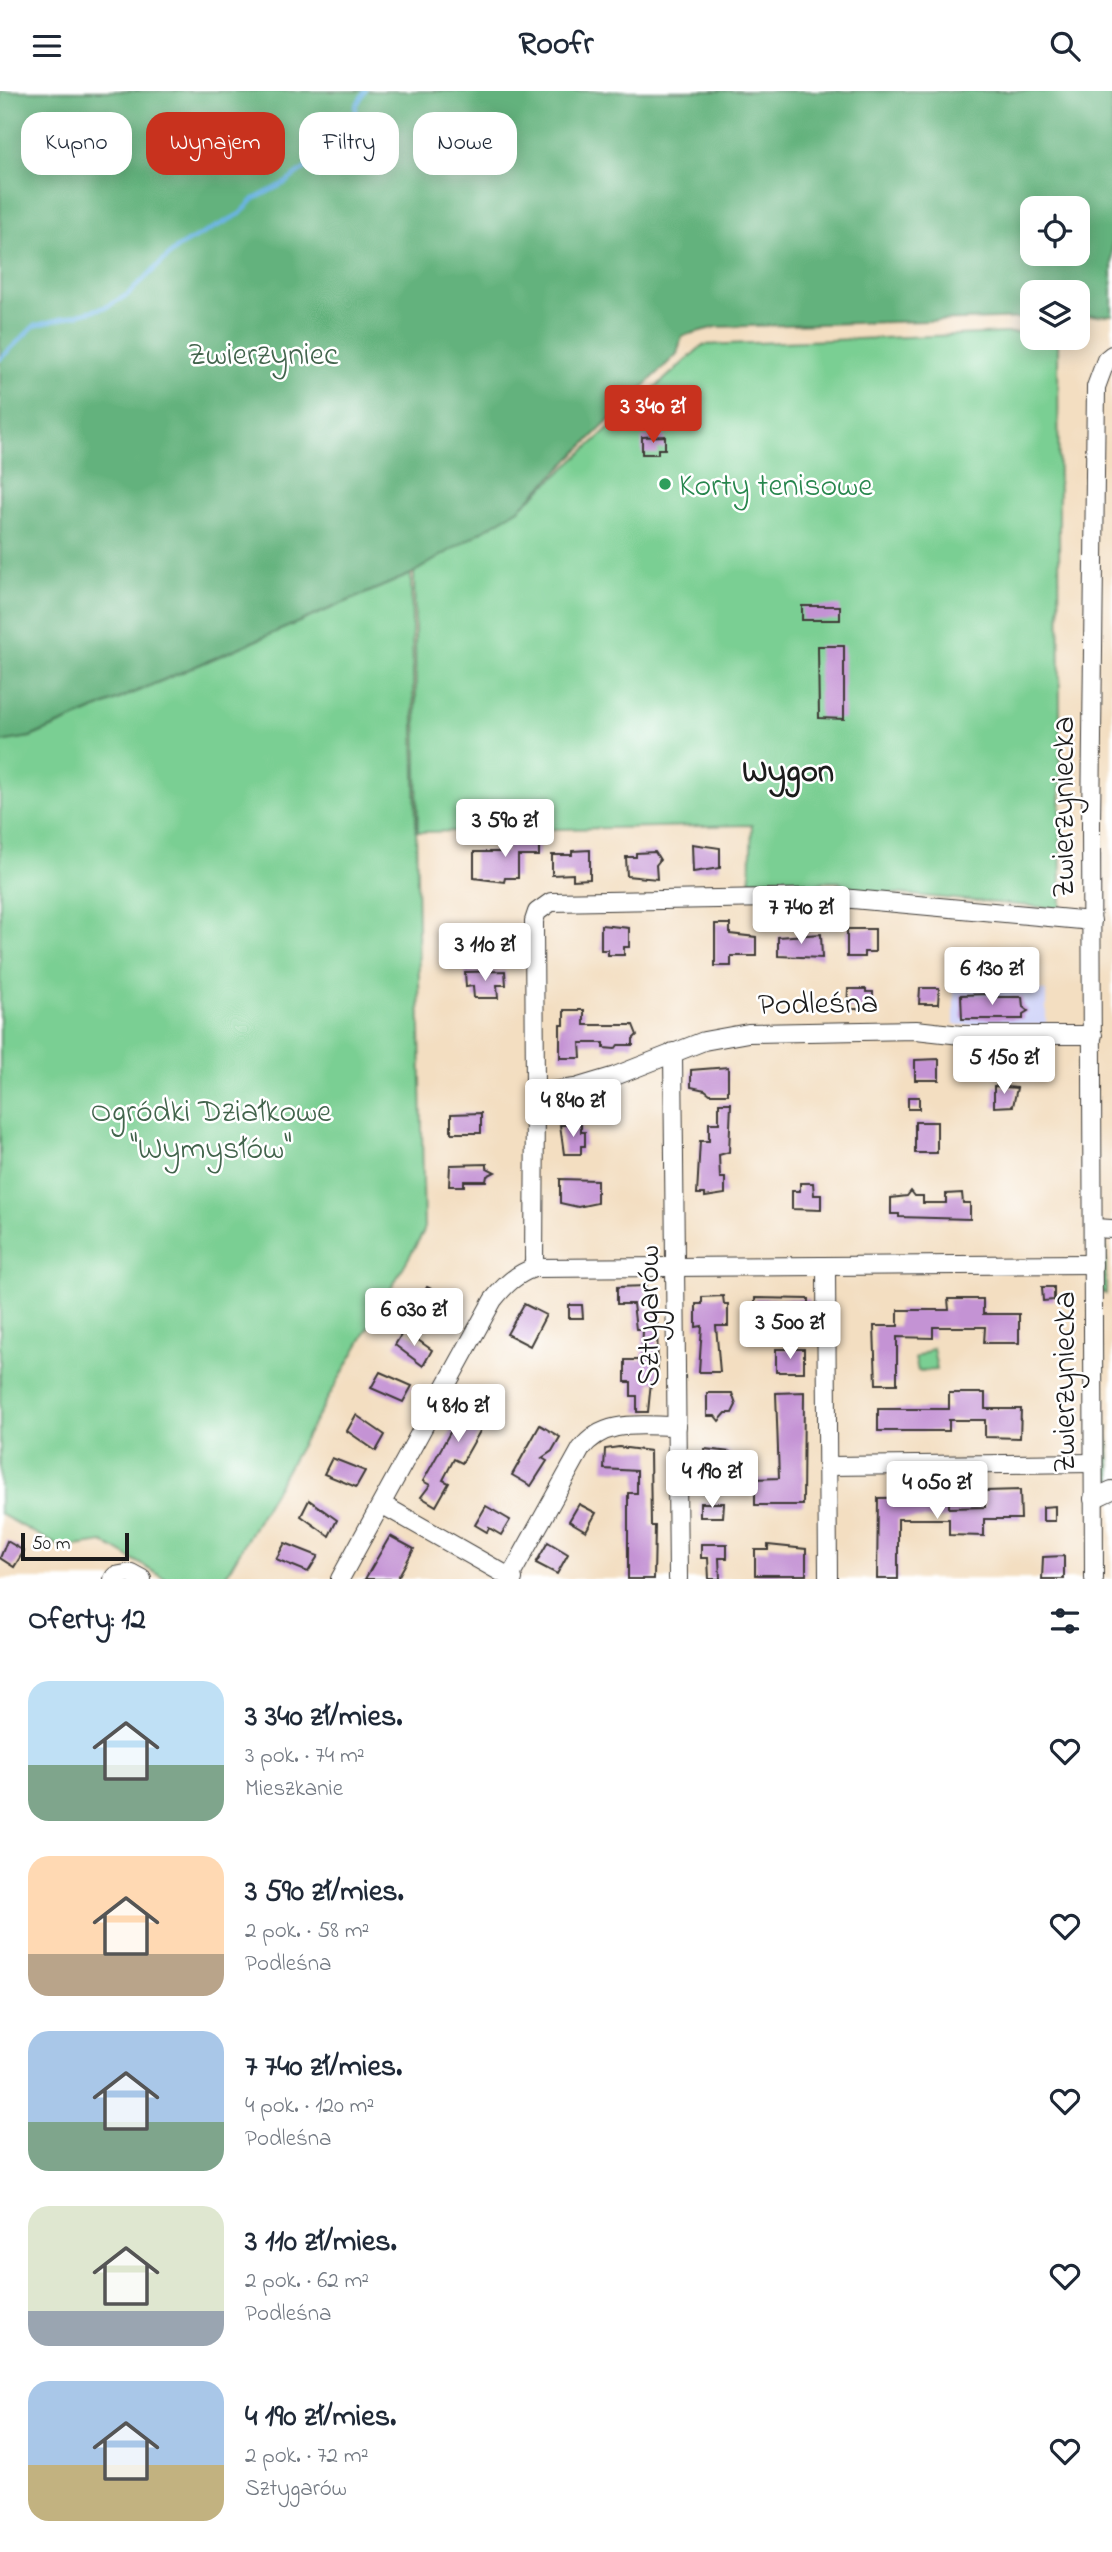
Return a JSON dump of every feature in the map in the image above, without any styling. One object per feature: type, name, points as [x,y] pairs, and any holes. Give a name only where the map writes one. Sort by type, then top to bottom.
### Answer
[{"type":"street","name":"Zwierzyniecka","points":[[1094,1579],[1093,1264],[1103,1229],[1093,1035],[1092,921],[1096,387],[1106,360],[1112,355]]},
{"type":"street","points":[[340,1579],[383,1505],[484,1315],[504,1286],[534,1268],[534,921],[537,912],[551,902],[831,897],[1092,921]]},
{"type":"street","name":"Podleśna","points":[[534,1093],[575,1088],[615,1076],[704,1041],[748,1033],[916,1030],[961,1035],[1093,1035]]},
{"type":"street","name":"Sztygarów","points":[[673,1052],[678,1579]]},
{"type":"street","name":"Zwierzyniecka","points":[[534,1268],[1093,1264]]},
{"type":"street","points":[[826,1267],[828,1579]]},
{"type":"street","points":[[383,1505],[511,1578],[581,1449],[596,1433],[617,1426],[677,1426]]},
{"type":"street","points":[[828,1466],[1093,1463]]},
{"type":"street","name":"Zwierzyniecka","points":[[1093,1499],[1112,1490]]},
{"type":"street","points":[[114,1577],[131,1573],[142,1579]]},
{"type":"shaded area","points":[[954,983],[1046,991],[1046,1025],[954,1025]]},
{"type":"green space","name":"Zwierzyniec","points":[[0,91],[1112,91],[1112,315],[1090,316],[1090,280],[1020,280],[1020,318],[716,327],[682,336],[677,354],[519,509],[411,574],[30,737],[0,742]]},
{"type":"green space","points":[[1020,332],[1020,350],[1058,350],[1061,909],[846,889],[839,882],[823,882],[814,886],[750,880],[752,825],[418,832],[414,573],[418,568],[519,509],[703,345]]},
{"type":"green space","name":"Ogródki Działkowe \"Wymysłów\"","points":[[411,574],[424,1231],[224,1579],[166,1579],[103,1542],[62,1548],[0,1514],[0,741],[31,737]]},
{"type":"green space","points":[[1106,1241],[1106,1294],[1101,1292],[1101,1250]]},
{"type":"green space","points":[[933,1348],[937,1370],[918,1371],[915,1358]]},
{"type":"green space","points":[[1107,1425],[1112,1483],[1102,1474]]},
{"type":"building","points":[[665,436],[665,449],[658,449],[658,454],[642,454],[642,437]]},
{"type":"building","points":[[802,606],[840,606],[840,620],[802,620]]},
{"type":"building","points":[[818,646],[844,646],[844,719],[819,718]]},
{"type":"building","points":[[507,836],[539,836],[539,856],[518,856],[518,878],[505,878],[504,882],[474,878],[474,852],[507,852]]},
{"type":"building","points":[[692,844],[720,848],[720,868],[693,872]]},
{"type":"building","points":[[590,850],[590,879],[573,880],[573,874],[552,875],[552,855],[572,855],[572,851]]},
{"type":"building","points":[[655,852],[660,860],[656,865],[657,879],[627,876],[626,857],[636,857],[636,853]]},
{"type":"building","points":[[715,924],[730,924],[730,934],[756,937],[756,956],[731,956],[731,966],[715,966]]},
{"type":"building","points":[[601,925],[629,928],[629,947],[624,947],[624,955],[608,955],[608,950],[601,950]]},
{"type":"building","points":[[847,929],[875,929],[875,952],[864,952],[864,957],[847,957]]},
{"type":"building","points":[[821,934],[822,958],[778,956],[778,937]]},
{"type":"building","points":[[964,953],[995,954],[1000,963],[994,967],[993,974],[963,969]]},
{"type":"building","points":[[505,971],[506,985],[497,985],[498,998],[474,998],[473,986],[466,987],[465,972]]},
{"type":"building","points":[[920,988],[939,988],[938,1004],[919,1004]]},
{"type":"building","points":[[848,989],[866,989],[866,992],[873,992],[873,1009],[847,1009]]},
{"type":"building","points":[[988,994],[990,997],[1022,997],[1023,1007],[1028,1011],[1023,1014],[1023,1019],[962,1019],[961,995]]},
{"type":"building","points":[[564,1010],[584,1010],[584,1025],[633,1025],[637,1035],[633,1039],[633,1045],[618,1045],[615,1049],[604,1048],[604,1043],[580,1043],[581,1058],[560,1058],[560,1025],[564,1025]]},
{"type":"building","points":[[939,1059],[939,1080],[915,1080],[915,1060]]},
{"type":"building","points":[[728,1067],[728,1094],[710,1094],[691,1087],[691,1070]]},
{"type":"building","points":[[994,1086],[1017,1088],[1013,1106],[994,1107]]},
{"type":"building","points":[[908,1097],[919,1097],[919,1109],[908,1109]]},
{"type":"building","points":[[719,1103],[731,1103],[729,1152],[719,1155],[720,1178],[725,1178],[725,1194],[705,1197],[705,1194],[697,1194],[700,1141],[709,1141],[709,1123],[719,1123]]},
{"type":"building","points":[[481,1113],[481,1133],[451,1133],[451,1114]]},
{"type":"building","points":[[915,1122],[937,1122],[937,1153],[915,1153]]},
{"type":"building","points":[[560,1125],[581,1125],[581,1132],[585,1132],[585,1146],[581,1146],[581,1154],[564,1154]]},
{"type":"building","points":[[487,1164],[487,1168],[495,1172],[487,1176],[486,1181],[464,1181],[464,1186],[449,1186],[450,1165]]},
{"type":"building","points":[[560,1179],[597,1180],[597,1203],[578,1207],[560,1203]]},
{"type":"building","points":[[800,1183],[813,1183],[814,1195],[821,1195],[821,1210],[792,1209],[792,1191],[800,1191]]},
{"type":"building","points":[[911,1191],[915,1196],[923,1196],[923,1203],[946,1203],[946,1194],[962,1193],[963,1203],[970,1203],[970,1219],[899,1217],[899,1214],[891,1214],[891,1198],[907,1196]]},
{"type":"building","points":[[646,1286],[646,1308],[657,1310],[658,1382],[651,1382],[648,1412],[637,1412],[637,1396],[631,1396],[631,1382],[625,1382],[625,1360],[642,1360],[643,1329],[636,1329],[633,1304],[617,1304],[617,1287]]},
{"type":"building","points":[[427,1287],[459,1301],[450,1317],[418,1303]]},
{"type":"building","points":[[1042,1287],[1054,1287],[1054,1300],[1043,1301]]},
{"type":"building","points":[[723,1296],[724,1304],[728,1304],[728,1326],[716,1326],[720,1372],[699,1372],[702,1326],[696,1327],[696,1304],[702,1304],[702,1297]]},
{"type":"building","points":[[755,1298],[809,1299],[809,1325],[755,1324]]},
{"type":"building","points":[[948,1299],[983,1299],[983,1314],[1019,1314],[1019,1343],[984,1343],[985,1327],[933,1327],[933,1338],[897,1337],[897,1384],[876,1384],[874,1326],[898,1326],[898,1310],[949,1310]]},
{"type":"building","points":[[524,1304],[546,1315],[530,1346],[507,1334]]},
{"type":"building","points":[[569,1305],[582,1305],[583,1318],[569,1318]]},
{"type":"building","points":[[404,1330],[432,1350],[423,1366],[395,1345]]},
{"type":"building","points":[[776,1349],[804,1349],[804,1372],[776,1372]]},
{"type":"building","points":[[380,1372],[412,1386],[403,1402],[371,1388]]},
{"type":"building","points":[[473,1391],[497,1401],[462,1463],[454,1459],[443,1480],[449,1483],[436,1506],[421,1497],[430,1485],[423,1481]]},
{"type":"building","points":[[804,1392],[803,1505],[755,1505],[755,1479],[779,1478],[776,1393]]},
{"type":"building","points":[[707,1393],[732,1393],[736,1405],[732,1413],[726,1413],[719,1421],[715,1416],[707,1416]]},
{"type":"building","points":[[949,1393],[985,1393],[985,1409],[1021,1409],[1020,1438],[985,1437],[985,1420],[949,1420],[949,1431],[878,1431],[878,1409],[949,1409]]},
{"type":"building","points":[[356,1415],[385,1435],[376,1451],[347,1431]]},
{"type":"building","points":[[540,1425],[560,1437],[552,1451],[542,1458],[547,1461],[531,1486],[512,1475]]},
{"type":"building","points":[[619,1447],[650,1451],[651,1526],[655,1526],[654,1579],[628,1579],[628,1493],[637,1493],[637,1471],[604,1469],[605,1449]]},
{"type":"building","points":[[705,1449],[730,1452],[730,1472],[718,1476],[704,1472]]},
{"type":"building","points":[[332,1458],[365,1471],[356,1487],[324,1474]]},
{"type":"building","points":[[1020,1490],[1021,1519],[984,1519],[984,1536],[949,1535],[949,1519],[898,1519],[898,1579],[877,1579],[878,1498],[949,1497],[949,1508],[985,1507],[985,1491]]},
{"type":"building","points":[[309,1500],[337,1520],[329,1536],[301,1516]]},
{"type":"building","points":[[700,1503],[724,1503],[723,1517],[700,1517]]},
{"type":"building","points":[[579,1504],[596,1513],[586,1531],[569,1521]]},
{"type":"building","points":[[486,1506],[510,1520],[501,1535],[489,1528],[487,1532],[475,1525]]},
{"type":"building","points":[[1055,1506],[1055,1521],[1043,1521],[1043,1507]]},
{"type":"building","points":[[390,1536],[414,1549],[397,1579],[365,1579]]},
{"type":"building","points":[[7,1541],[24,1551],[14,1567],[0,1558]]},
{"type":"building","points":[[548,1542],[568,1554],[557,1574],[536,1563]]},
{"type":"building","points":[[285,1543],[318,1556],[308,1572],[276,1559]]},
{"type":"building","points":[[701,1544],[727,1544],[727,1558],[719,1558],[720,1579],[709,1579],[708,1558],[701,1558]]},
{"type":"building","points":[[768,1545],[806,1549],[806,1575],[755,1575],[755,1550],[768,1550]]},
{"type":"building","points":[[1064,1556],[1064,1579],[1042,1579],[1043,1557]]},
{"type":"waterway","points":[[0,359],[34,326],[106,307],[127,295],[178,247],[240,214],[254,199],[285,183],[353,133],[356,127],[356,106],[365,91]]},
{"type":"place","name":"Korty tenisowe","points":[[665,484]]},
{"type":"district","name":"Wygon","points":[[788,769]]}]
